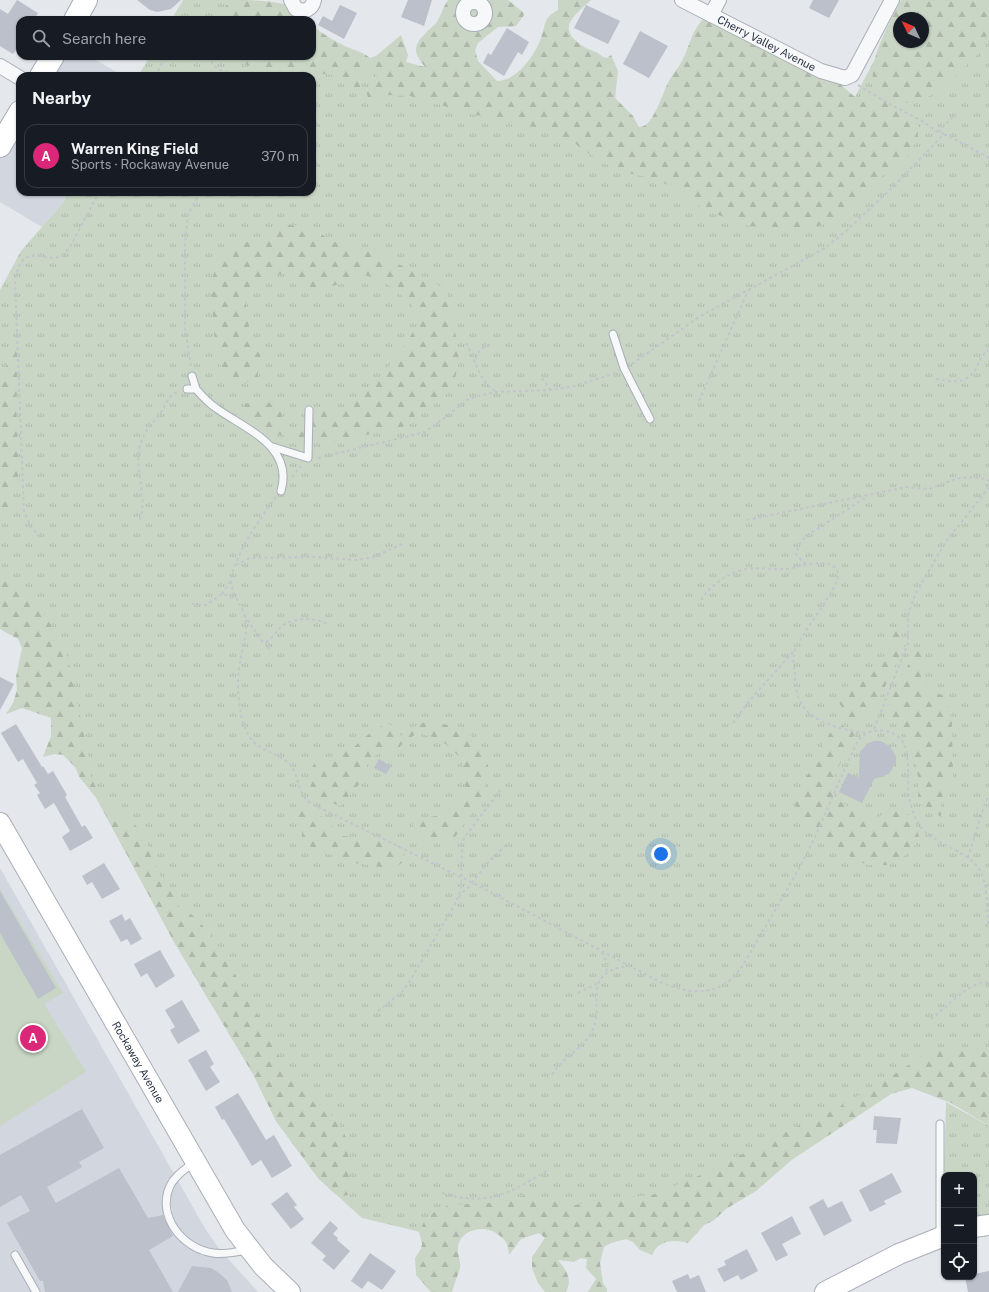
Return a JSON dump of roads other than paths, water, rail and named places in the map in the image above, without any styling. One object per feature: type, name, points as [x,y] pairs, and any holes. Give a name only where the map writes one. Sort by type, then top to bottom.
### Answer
[{"type":"main road","points":[[76,16],[86,0]]},
{"type":"main road","points":[[43,72],[51,60]]},
{"type":"main road","points":[[0,146],[16,119]]},
{"type":"main road","name":"Rockaway Avenue","points":[[0,823],[194,1162],[235,1230],[263,1266],[290,1292]]},
{"type":"main road","points":[[977,1227],[989,1225]]},
{"type":"main road","points":[[825,1292],[899,1254],[941,1236]]},
{"type":"street","points":[[291,0],[296,8],[303,10],[310,7],[314,0]]},
{"type":"street","name":"Cherry Valley Avenue","points":[[682,0],[821,71],[842,78],[852,75],[892,0]]},
{"type":"street","points":[[711,15],[719,0]]},
{"type":"street","points":[[0,66],[16,76]]},
{"type":"lane","points":[[612,334],[624,368],[650,419]]},
{"type":"lane","points":[[192,376],[196,389],[205,400],[217,409],[252,430],[273,447],[308,458],[309,410]]},
{"type":"lane","points":[[187,388],[196,389]]},
{"type":"lane","points":[[273,447],[283,473],[281,491]]},
{"type":"lane","points":[[940,1124],[942,1208]]},
{"type":"lane","points":[[194,1162],[176,1176],[170,1184],[167,1195],[168,1215],[173,1227],[192,1247],[214,1254],[232,1253],[250,1249]]},
{"type":"lane","points":[[15,1255],[36,1292]]},
{"type":"place","name":"Warren King Field","points":[[33,1038]]}]
